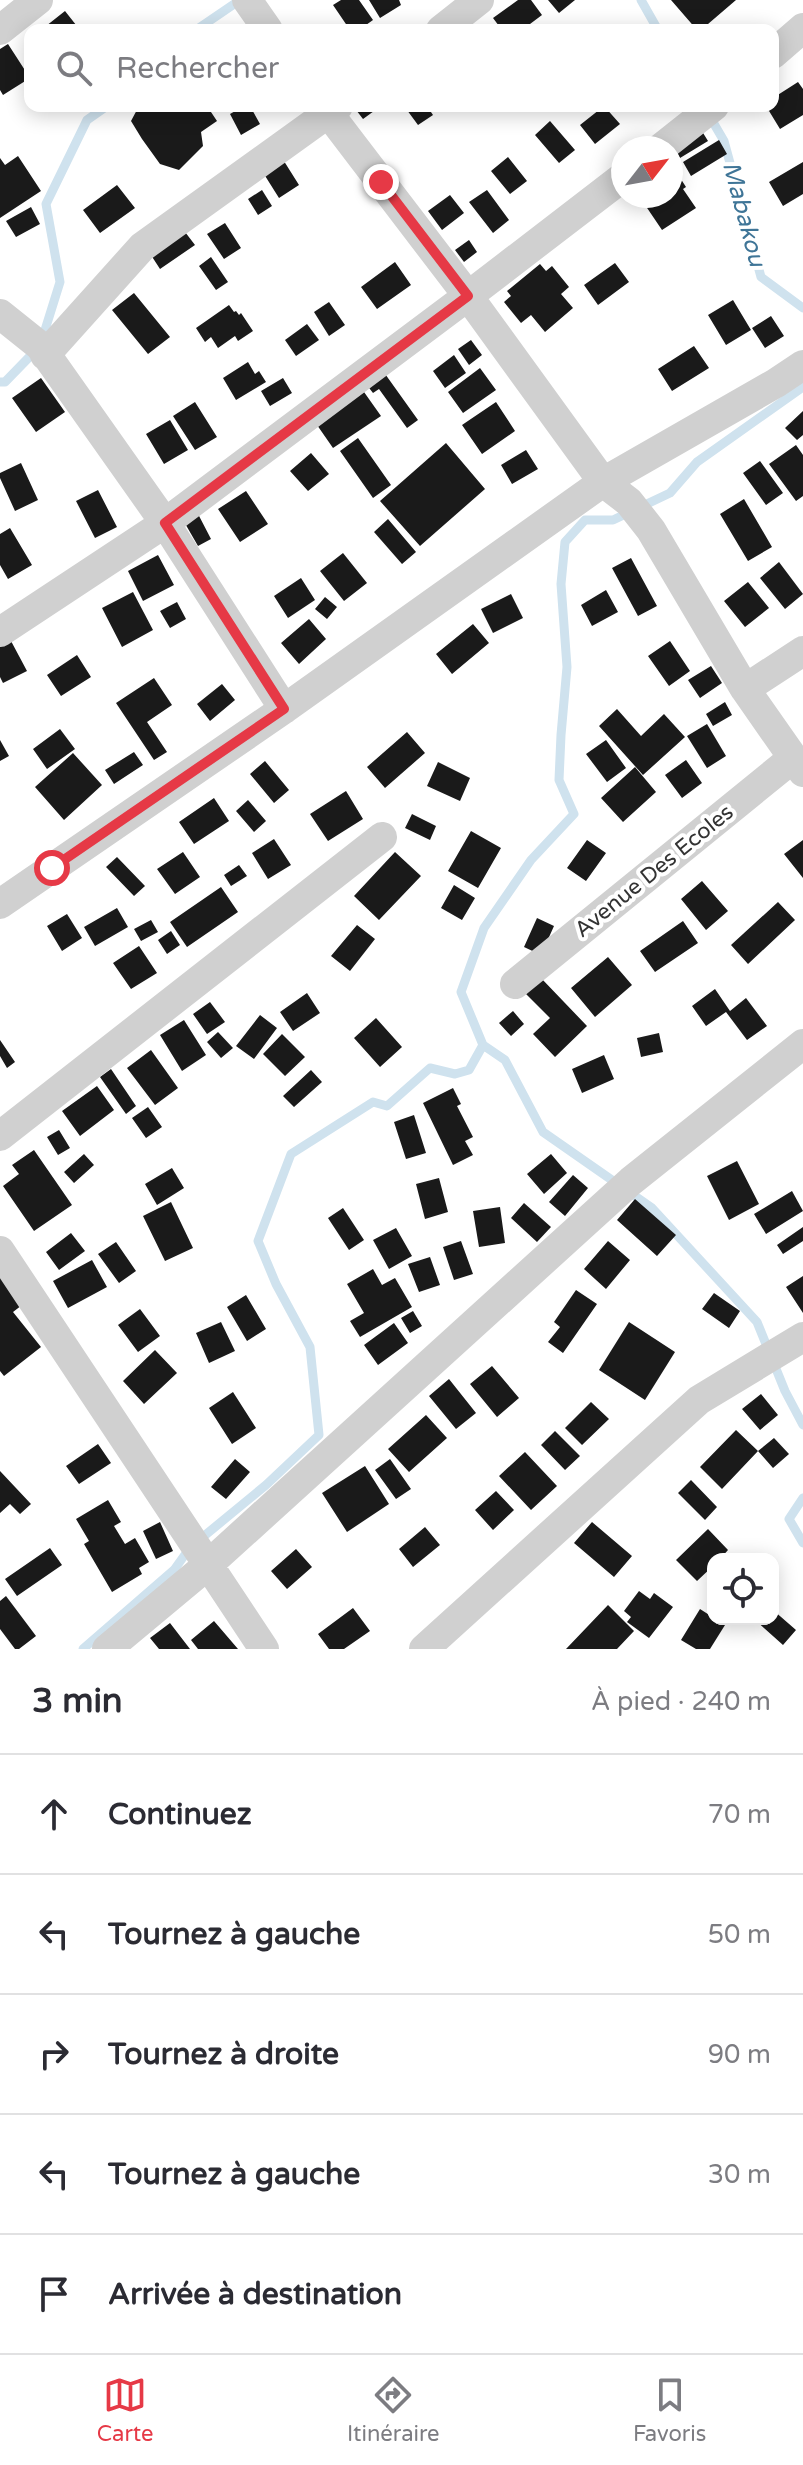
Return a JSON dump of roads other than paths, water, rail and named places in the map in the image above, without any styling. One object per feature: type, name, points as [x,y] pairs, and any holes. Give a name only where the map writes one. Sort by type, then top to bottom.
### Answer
[{"type":"street","points":[[0,30],[38,0]]},
{"type":"street","points":[[449,24],[479,0]]},
{"type":"street","points":[[779,49],[803,28]]},
{"type":"street","points":[[45,355],[142,247],[325,112]]},
{"type":"street","points":[[333,112],[603,482],[629,502],[651,530],[745,689],[798,765]]},
{"type":"street","points":[[676,136],[704,114]]},
{"type":"street","points":[[0,632],[165,523],[611,186]]},
{"type":"street","points":[[0,314],[40,346],[165,523],[284,709]]},
{"type":"street","points":[[0,904],[284,709],[603,482],[803,365]]},
{"type":"street","points":[[745,689],[803,651]]},
{"type":"street","name":"Avenue Des Ecoles","points":[[515,984],[798,765]]},
{"type":"street","points":[[0,1136],[382,837]]},
{"type":"street","points":[[107,1649],[209,1564],[623,1188],[803,1044]]},
{"type":"street","points":[[0,1251],[264,1649]]},
{"type":"street","points":[[424,1649],[699,1400],[803,1337]]},
{"type":"waterway","points":[[205,24],[240,0]]},
{"type":"waterway","name":"Mabakou","points":[[641,0],[655,24]]},
{"type":"waterway","points":[[0,382],[5,382],[40,346],[60,282],[46,204],[87,120],[98,112]]},
{"type":"waterway","name":"Mabakou","points":[[710,117],[724,141],[761,277],[803,308]]},
{"type":"waterway","points":[[803,387],[697,462],[670,493],[613,520],[585,520],[565,542],[561,584],[567,667],[559,780],[574,814],[531,860],[484,928],[461,992],[483,1045],[505,1060],[543,1132],[652,1208],[757,1322],[785,1391],[803,1425]]},
{"type":"waterway","points":[[198,1541],[266,1485],[319,1435],[310,1347],[276,1284],[258,1241],[291,1154],[373,1102],[387,1106],[430,1068],[455,1074],[469,1070],[483,1045]]},
{"type":"waterway","points":[[803,1498],[789,1519],[803,1543]]},
{"type":"waterway","points":[[83,1649],[174,1570],[189,1549]]}]
